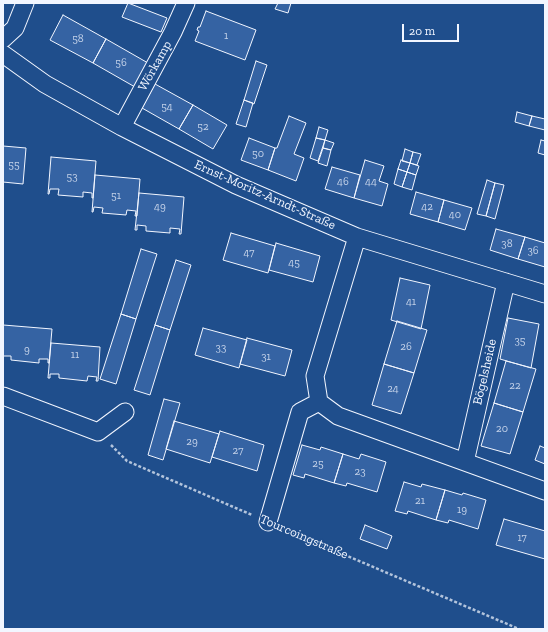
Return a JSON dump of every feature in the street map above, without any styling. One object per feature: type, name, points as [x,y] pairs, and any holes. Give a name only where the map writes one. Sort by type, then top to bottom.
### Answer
[{"type":"street","points":[[3,39],[15,28],[25,3]]},
{"type":"street","name":"Wörkamp","points":[[122,127],[173,32],[186,3]]},
{"type":"street","name":"Ernst-Moritz-Arndt-Straße","points":[[3,54],[45,84],[122,127],[236,185],[357,237],[545,294]]},
{"type":"street","points":[[357,237],[315,376],[319,402],[338,416],[545,491]]},
{"type":"street","name":"Bögelsheide","points":[[465,462],[506,282]]},
{"type":"street","points":[[3,396],[98,432],[125,412]]},
{"type":"street","points":[[268,522],[300,412],[319,402]]},
{"type":"path","name":"Tourcoingstraße","points":[[98,432],[127,461],[519,629]]},
{"type":"building","points":[[128,3],[167,18],[161,32],[122,17]]},
{"type":"building","points":[[278,3],[291,3],[288,13],[275,9]]},
{"type":"building","points":[[206,11],[256,30],[245,60],[195,41],[199,31],[197,30],[198,27],[200,27]]},
{"type":"building","points":[[63,15],[106,39],[93,63],[50,40]]},
{"type":"building","points":[[106,39],[148,63],[135,87],[93,63]]},
{"type":"building","points":[[256,61],[267,65],[254,104],[244,100]]},
{"type":"building","points":[[155,84],[193,105],[179,129],[142,108]]},
{"type":"building","points":[[244,100],[253,103],[246,127],[236,124]]},
{"type":"building","points":[[193,105],[227,125],[213,149],[179,129]]},
{"type":"building","points":[[517,112],[532,116],[529,126],[515,122]]},
{"type":"building","points":[[289,116],[306,123],[294,154],[304,158],[296,181],[268,170],[275,148],[277,148]]},
{"type":"building","points":[[532,116],[545,119],[545,130],[529,126]]},
{"type":"building","points":[[319,127],[328,130],[325,140],[316,138]]},
{"type":"building","points":[[249,138],[275,148],[268,170],[241,160]]},
{"type":"building","points":[[316,138],[325,140],[318,161],[310,158]]},
{"type":"building","points":[[325,140],[334,143],[331,150],[323,148]]},
{"type":"building","points":[[541,140],[545,141],[545,155],[538,153]]},
{"type":"building","points":[[3,146],[26,148],[23,184],[3,182]]},
{"type":"building","points":[[323,148],[331,150],[327,166],[318,163]]},
{"type":"building","points":[[405,149],[413,152],[410,163],[402,161]]},
{"type":"building","points":[[413,152],[421,154],[417,165],[410,163]]},
{"type":"building","points":[[51,157],[96,161],[93,198],[92,193],[83,192],[83,197],[58,195],[59,189],[50,189],[48,194]]},
{"type":"building","points":[[365,160],[384,166],[379,181],[388,184],[382,206],[354,198]]},
{"type":"building","points":[[401,160],[410,163],[407,172],[398,169]]},
{"type":"building","points":[[410,163],[419,166],[416,175],[407,172]]},
{"type":"building","points":[[332,167],[360,175],[354,198],[325,189]]},
{"type":"building","points":[[398,169],[407,172],[402,187],[394,184]]},
{"type":"building","points":[[407,172],[416,175],[412,190],[402,187]]},
{"type":"building","points":[[95,175],[140,179],[137,216],[135,216],[136,211],[127,210],[126,215],[102,213],[103,208],[94,207],[92,212]]},
{"type":"building","points":[[487,180],[495,183],[486,216],[477,214]]},
{"type":"building","points":[[495,183],[504,185],[495,219],[486,216]]},
{"type":"building","points":[[416,192],[444,200],[438,222],[410,214]]},
{"type":"building","points":[[139,193],[184,197],[181,234],[179,234],[180,229],[170,228],[170,233],[146,231],[146,226],[137,225],[137,230],[135,230]]},
{"type":"building","points":[[444,200],[472,208],[465,230],[438,222]]},
{"type":"building","points":[[496,229],[525,237],[518,259],[490,250]]},
{"type":"building","points":[[231,233],[275,246],[268,273],[223,260]]},
{"type":"building","points":[[525,237],[545,243],[545,267],[518,259]]},
{"type":"building","points":[[276,243],[320,256],[313,282],[269,270]]},
{"type":"building","points":[[141,249],[157,254],[136,319],[121,314]]},
{"type":"building","points":[[176,260],[191,265],[170,330],[155,325]]},
{"type":"building","points":[[400,278],[430,285],[421,329],[391,320]]},
{"type":"building","points":[[121,314],[136,319],[116,384],[100,379]]},
{"type":"building","points":[[508,318],[539,324],[531,368],[500,359]]},
{"type":"building","points":[[397,321],[427,330],[414,373],[384,364]]},
{"type":"building","points":[[3,325],[52,329],[49,363],[48,359],[39,359],[39,363],[11,360],[11,356],[3,356]]},
{"type":"building","points":[[155,325],[170,330],[150,395],[134,390]]},
{"type":"building","points":[[203,328],[247,340],[239,368],[195,355]]},
{"type":"building","points":[[247,338],[292,350],[285,376],[240,364]]},
{"type":"building","points":[[51,343],[100,347],[98,381],[96,381],[97,377],[88,376],[87,381],[59,378],[59,374],[50,374],[50,378],[48,378]]},
{"type":"building","points":[[506,361],[536,369],[523,412],[494,403]]},
{"type":"building","points":[[384,364],[414,373],[401,414],[372,405]]},
{"type":"building","points":[[164,399],[180,403],[163,460],[148,455]]},
{"type":"building","points":[[494,403],[523,412],[510,454],[481,446]]},
{"type":"building","points":[[174,421],[219,434],[210,463],[166,449]]},
{"type":"building","points":[[220,431],[264,445],[257,471],[212,457]]},
{"type":"building","points":[[302,445],[320,450],[321,447],[343,454],[334,483],[305,474],[304,478],[293,475]]},
{"type":"building","points":[[540,446],[545,448],[545,464],[535,460]]},
{"type":"building","points":[[343,454],[359,459],[361,454],[386,462],[377,492],[347,483],[346,486],[334,483]]},
{"type":"building","points":[[404,482],[421,487],[422,484],[445,490],[436,520],[408,511],[407,514],[395,511]]},
{"type":"building","points":[[445,490],[462,495],[463,493],[486,500],[478,529],[449,520],[448,523],[436,520]]},
{"type":"building","points":[[504,519],[545,531],[545,559],[496,545]]},
{"type":"building","points":[[365,525],[392,536],[387,549],[360,539]]}]
